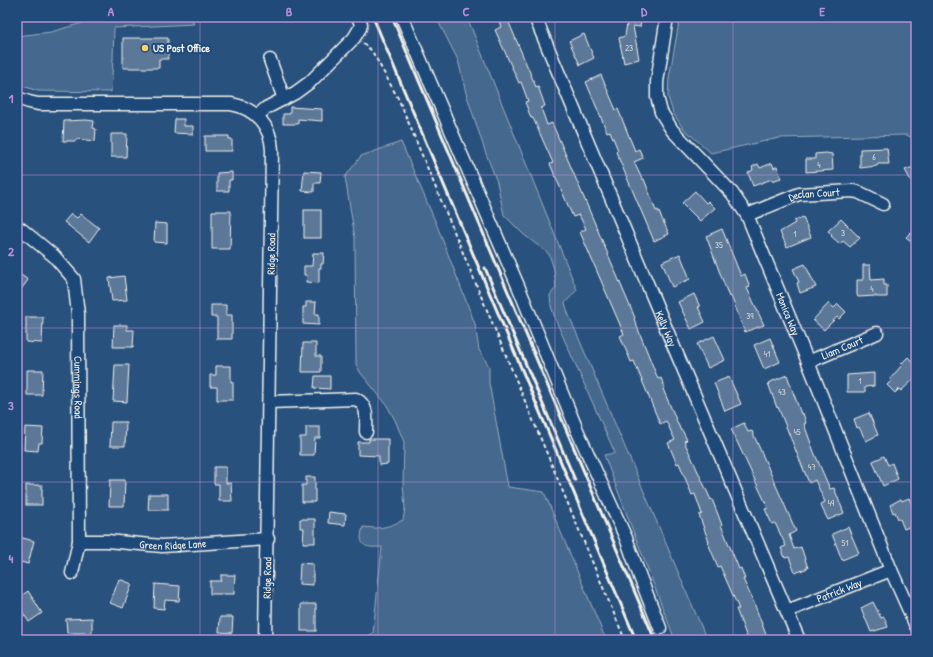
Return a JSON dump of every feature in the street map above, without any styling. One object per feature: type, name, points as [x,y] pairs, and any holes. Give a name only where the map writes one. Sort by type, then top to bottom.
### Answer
[{"type":"street","points":[[257,116],[266,108],[295,93],[310,82],[354,38],[361,24],[358,17]]},
{"type":"street","points":[[402,17],[519,288],[578,430],[626,538],[660,628]]},
{"type":"street","name":"Kelly Way","points":[[535,17],[799,640]]},
{"type":"street","name":"Monica Way","points":[[667,17],[657,82],[661,112],[672,130],[732,193],[747,215],[808,362],[891,570],[916,626]]},
{"type":"street","points":[[270,60],[284,99]]},
{"type":"street","name":"Ridge Road","points":[[17,98],[38,104],[231,104],[244,107],[257,116],[267,128],[272,150],[266,640]]},
{"type":"street","name":"Declan Court","points":[[747,215],[804,193],[852,191],[858,192],[883,204]]},
{"type":"street","name":"Cummings Road","points":[[17,227],[54,256],[74,279],[78,314],[79,541],[72,573]]},
{"type":"street","name":"Liam Court","points":[[808,362],[877,333]]},
{"type":"street","points":[[269,402],[356,399],[362,402],[365,407],[366,432]]},
{"type":"street","name":"Green Ridge Lane","points":[[79,541],[107,541],[162,546],[268,539]]},
{"type":"street","name":"Patrick Way","points":[[787,611],[891,570]]},
{"type":"path","points":[[354,38],[362,42],[372,51],[399,100],[625,640]]},
{"type":"shaded area","points":[[81,17],[191,17],[194,24],[114,28],[111,92],[38,91],[23,86],[17,82],[17,36],[51,32],[82,23]]},
{"type":"shaded area","points":[[436,17],[467,17],[577,290],[565,303],[568,313],[707,640],[675,640],[604,455],[615,453],[556,321],[551,306],[550,295],[556,288],[554,269],[549,254],[523,234],[504,215],[497,182],[466,93],[458,60]]},
{"type":"shaded area","points":[[680,17],[916,17],[916,139],[906,135],[779,138],[711,153],[683,128],[673,113],[668,97],[669,78]]},
{"type":"shaded area","points":[[401,142],[436,223],[475,324],[479,350],[489,366],[489,383],[508,487],[544,492],[606,640],[362,640],[373,633],[382,547],[371,547],[364,545],[361,539],[361,534],[363,527],[382,527],[403,520],[405,509],[403,483],[404,442],[395,420],[386,404],[360,372],[356,364],[355,238],[345,177],[361,156]]},
{"type":"building","points":[[628,17],[642,17],[640,27],[633,26],[639,59],[624,63],[619,38],[625,36]]},
{"type":"building","points":[[507,18],[536,87],[538,86],[545,106],[541,108],[547,125],[552,123],[562,146],[635,318],[634,319],[658,379],[661,378],[665,388],[663,389],[681,431],[682,430],[687,440],[684,441],[711,500],[712,499],[739,569],[741,568],[745,579],[743,579],[768,640],[748,640],[736,609],[739,609],[708,543],[709,542],[699,515],[702,514],[695,494],[692,495],[679,463],[677,464],[668,443],[675,440],[666,421],[660,424],[634,361],[631,362],[620,336],[624,334],[580,232],[586,229],[579,215],[573,217],[550,164],[553,163],[533,118],[531,118],[525,102],[528,101],[521,82],[519,83],[495,30],[501,27],[499,21]]},
{"type":"building","points":[[584,34],[594,58],[580,65],[569,41]]},
{"type":"building","name":"US Post Office","points":[[123,38],[168,38],[168,59],[159,59],[159,68],[123,68]]},
{"type":"building","points":[[601,75],[616,110],[618,109],[635,151],[639,149],[643,158],[634,162],[642,179],[644,179],[656,211],[658,210],[669,234],[654,241],[616,152],[618,150],[610,131],[607,132],[586,82]]},
{"type":"building","points":[[290,107],[322,109],[322,121],[298,119],[298,124],[283,124],[283,114],[290,114]]},
{"type":"building","points":[[175,119],[184,119],[184,126],[193,126],[193,134],[174,133]]},
{"type":"building","points":[[64,121],[94,121],[93,128],[96,129],[95,141],[76,139],[76,141],[63,141]]},
{"type":"building","points":[[111,134],[127,134],[126,157],[111,157]]},
{"type":"building","points":[[205,136],[229,136],[229,139],[232,139],[232,151],[205,151]]},
{"type":"building","points":[[887,148],[889,164],[878,164],[877,166],[860,168],[860,149]]},
{"type":"building","points":[[815,154],[832,154],[833,170],[806,172],[806,159],[815,159]]},
{"type":"building","points":[[772,163],[774,168],[777,166],[781,178],[772,181],[772,179],[753,186],[748,173],[753,170],[752,167],[758,164],[760,168]]},
{"type":"building","points":[[916,166],[916,190],[905,170]]},
{"type":"building","points":[[304,171],[321,172],[320,183],[314,183],[314,192],[302,191]]},
{"type":"building","points":[[232,172],[232,180],[229,180],[229,191],[217,191],[217,173]]},
{"type":"building","points":[[695,191],[706,203],[708,201],[715,208],[700,221],[682,203]]},
{"type":"building","points":[[304,210],[321,210],[321,238],[304,238]]},
{"type":"building","points":[[212,211],[231,211],[230,249],[212,249]]},
{"type":"building","points":[[71,214],[77,218],[81,214],[99,228],[89,242],[64,222]]},
{"type":"building","points":[[803,217],[811,237],[787,247],[780,232],[795,223],[794,221]]},
{"type":"building","points":[[841,219],[860,238],[850,247],[843,241],[840,244],[828,231]]},
{"type":"building","points":[[155,223],[167,224],[167,243],[154,242]]},
{"type":"building","points":[[916,227],[916,245],[906,237]]},
{"type":"building","points":[[722,229],[741,276],[745,274],[750,287],[747,288],[764,325],[745,332],[731,296],[729,297],[706,236]]},
{"type":"building","points":[[313,253],[324,253],[323,264],[321,264],[321,268],[319,268],[319,283],[306,282],[307,275],[304,275],[304,266],[312,266]]},
{"type":"building","points":[[680,254],[690,279],[672,287],[662,262]]},
{"type":"building","points":[[805,264],[816,287],[800,293],[797,283],[799,282],[793,269]]},
{"type":"building","points":[[863,265],[870,265],[871,280],[884,279],[884,285],[887,285],[887,297],[858,297],[857,280],[863,280]]},
{"type":"building","points":[[17,272],[28,280],[17,295]]},
{"type":"building","points":[[124,276],[127,300],[112,301],[109,278]]},
{"type":"building","points":[[694,294],[705,322],[691,329],[678,302]]},
{"type":"building","points":[[306,302],[316,302],[315,314],[319,314],[319,325],[303,324],[303,307],[306,307]]},
{"type":"building","points":[[829,303],[834,308],[838,304],[846,312],[839,319],[837,317],[824,330],[813,320]]},
{"type":"building","points":[[211,305],[226,305],[226,315],[232,315],[232,339],[217,339],[217,317],[211,317]]},
{"type":"building","points":[[26,317],[43,317],[42,343],[26,342]]},
{"type":"building","points":[[114,325],[127,325],[127,330],[134,330],[133,347],[113,347]]},
{"type":"building","points":[[714,336],[725,360],[708,368],[697,344]]},
{"type":"building","points":[[770,338],[780,362],[764,369],[754,345]]},
{"type":"building","points":[[303,343],[316,343],[316,356],[321,356],[321,372],[302,372]]},
{"type":"building","points":[[908,357],[916,366],[916,377],[901,391],[899,389],[895,393],[887,385],[902,365],[901,364]]},
{"type":"building","points":[[115,365],[129,365],[127,402],[113,401]]},
{"type":"building","points":[[216,366],[231,366],[233,400],[217,400],[217,387],[210,387],[210,375],[216,375]]},
{"type":"building","points":[[27,370],[43,370],[42,395],[27,395]]},
{"type":"building","points":[[874,373],[874,386],[865,387],[865,392],[847,392],[847,375]]},
{"type":"building","points":[[787,375],[801,414],[803,413],[806,423],[804,424],[814,452],[830,489],[834,488],[844,513],[828,520],[820,504],[825,502],[815,480],[809,483],[768,383]]},
{"type":"building","points":[[315,376],[330,376],[330,389],[314,388]]},
{"type":"building","points":[[729,377],[741,404],[725,411],[714,383]]},
{"type":"building","points":[[869,413],[878,435],[866,441],[859,427],[857,428],[854,419]]},
{"type":"building","points":[[111,422],[126,422],[125,446],[110,446]]},
{"type":"building","points":[[744,423],[748,432],[752,431],[796,531],[789,535],[794,549],[801,547],[808,568],[795,573],[789,557],[785,558],[781,548],[786,546],[775,523],[772,524],[765,509],[768,508],[731,429]]},
{"type":"building","points":[[25,427],[43,428],[42,443],[39,443],[38,451],[24,450]]},
{"type":"building","points":[[306,427],[320,427],[320,438],[315,438],[314,455],[300,455],[300,437],[306,437]]},
{"type":"building","points":[[369,439],[388,439],[388,464],[379,465],[379,456],[358,455],[358,442],[369,442]]},
{"type":"building","points":[[884,456],[888,465],[892,463],[898,479],[883,486],[873,461]]},
{"type":"building","points":[[214,467],[226,467],[226,483],[231,483],[232,501],[219,501],[219,484],[214,484]]},
{"type":"building","points":[[306,477],[315,477],[315,502],[302,502],[302,485],[306,485]]},
{"type":"building","points":[[110,480],[125,480],[124,506],[109,506]]},
{"type":"building","points":[[26,485],[42,485],[42,505],[26,505]]},
{"type":"building","points":[[149,494],[168,494],[168,510],[148,510]]},
{"type":"building","points":[[909,498],[916,514],[916,524],[904,529],[900,519],[898,519],[895,512],[893,513],[890,505],[901,499],[902,501]]},
{"type":"building","points":[[329,512],[346,514],[345,525],[328,523]]},
{"type":"building","points":[[300,519],[315,519],[315,543],[303,543],[304,528],[300,528]]},
{"type":"building","points":[[848,527],[859,553],[842,560],[832,534]]},
{"type":"building","points":[[19,537],[34,541],[28,564],[17,561],[17,546]]},
{"type":"building","points":[[300,563],[313,564],[313,585],[299,584]]},
{"type":"building","points":[[221,575],[235,575],[234,594],[210,594],[210,581],[221,581]]},
{"type":"building","points":[[119,579],[132,584],[123,608],[110,603]]},
{"type":"building","points":[[155,584],[180,586],[179,601],[165,600],[164,609],[154,608]]},
{"type":"building","points":[[28,591],[42,613],[29,622],[17,604],[17,599]]},
{"type":"building","points":[[873,602],[881,618],[884,617],[888,627],[871,632],[861,608]]},
{"type":"building","points":[[301,604],[316,604],[316,631],[301,631]]},
{"type":"building","points":[[220,617],[233,617],[232,633],[219,632]]},
{"type":"building","points":[[92,618],[92,633],[67,633],[66,619]]},
{"type":"railway","points":[[373,17],[636,640]]},
{"type":"railway","points":[[392,17],[655,640]]},
{"type":"railway","points":[[485,268],[575,480]]},
{"type":"place","name":"US Post Office","points":[[145,48]]}]
